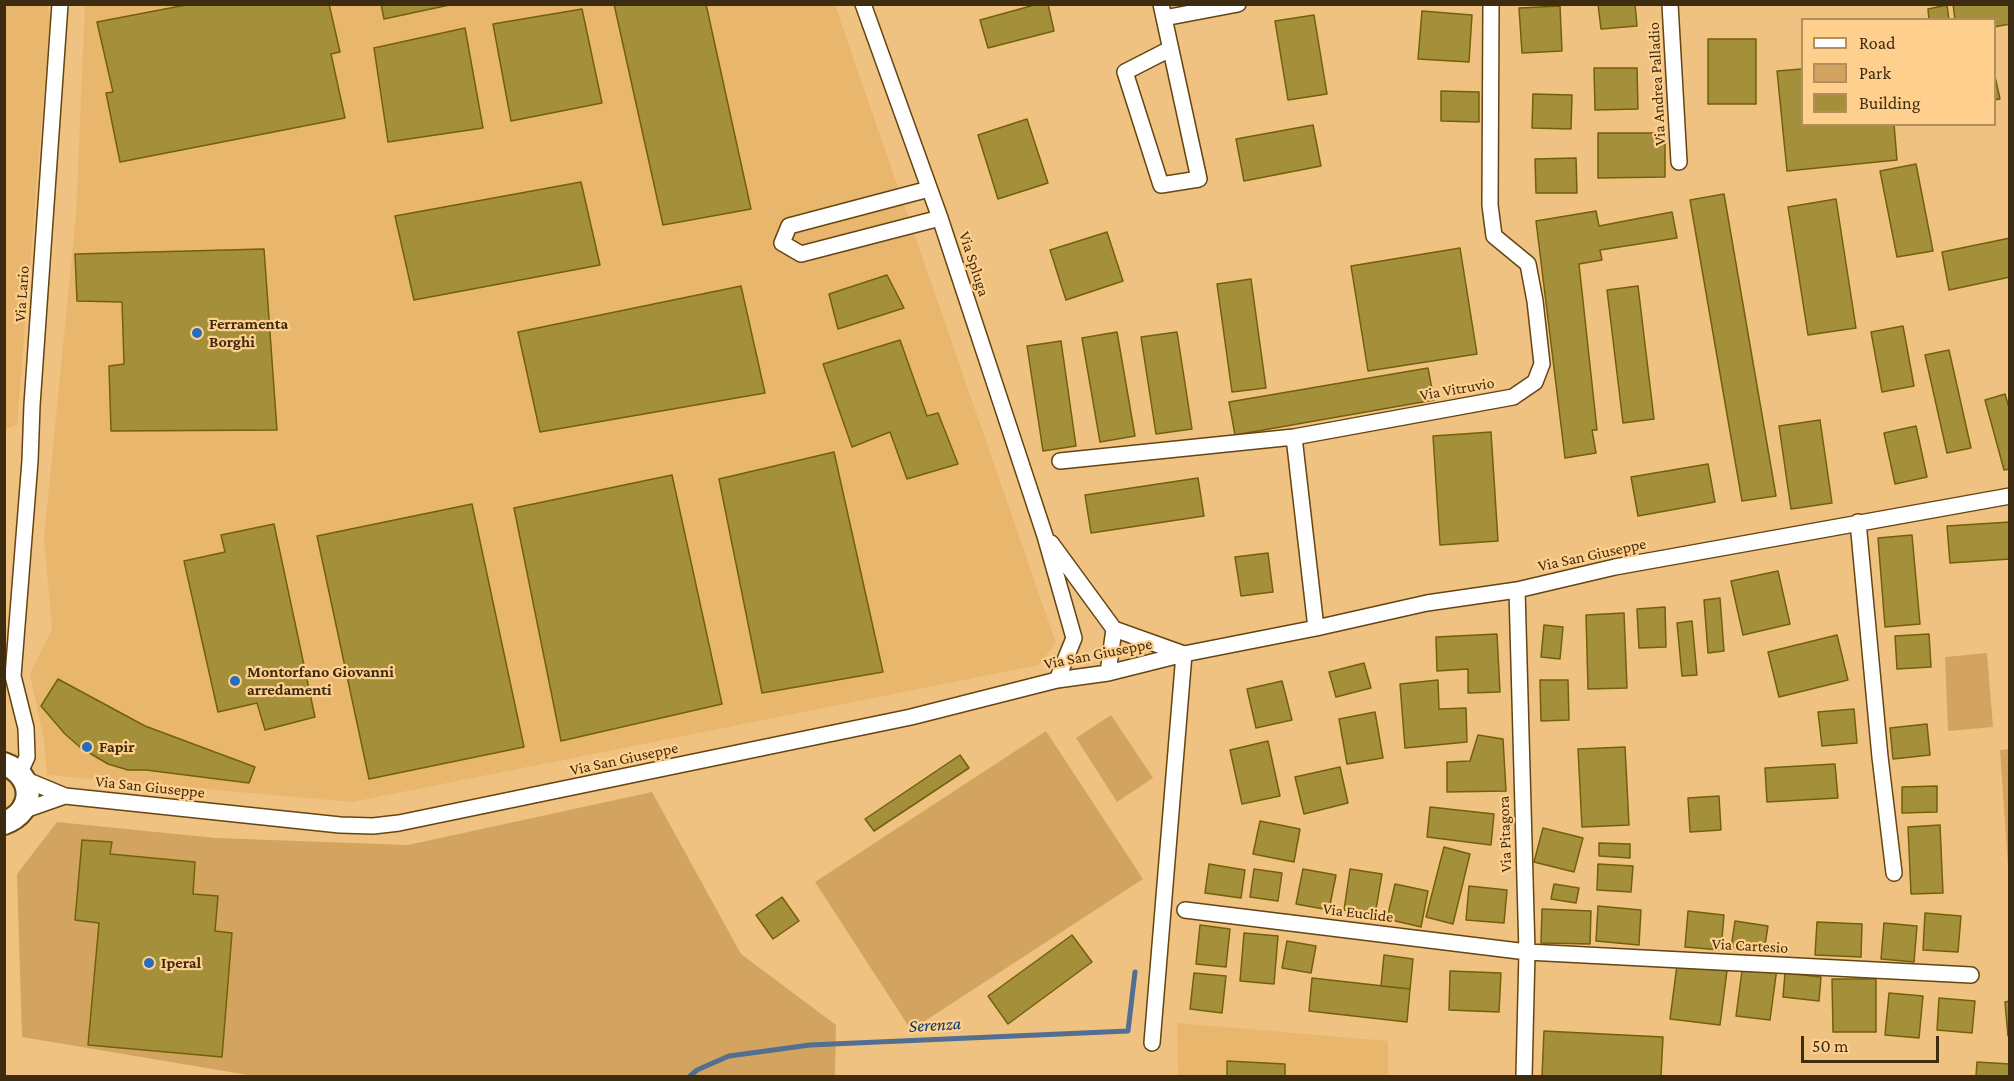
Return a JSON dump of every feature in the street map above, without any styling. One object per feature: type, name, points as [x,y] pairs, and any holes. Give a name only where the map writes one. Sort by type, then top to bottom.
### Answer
[{"type":"main road","points":[[13,817],[28,798],[27,784],[14,767]]},
{"type":"street","name":"Via Lario","points":[[14,767],[27,757],[26,728],[13,676],[30,461],[60,4]]},
{"type":"street","name":"Via Spluga","points":[[863,4],[940,218],[1045,536],[1074,638],[1057,680]]},
{"type":"street","points":[[1170,49],[1125,72],[1161,185],[1199,178],[1162,11],[1238,4]]},
{"type":"street","name":"Via Vitruvio","points":[[1060,461],[1294,437],[1513,397],[1535,382],[1542,364],[1535,301],[1528,264],[1494,236],[1490,206],[1491,4]]},
{"type":"street","name":"Via Andrea Palladio","points":[[1670,4],[1679,162]]},
{"type":"street","points":[[929,189],[789,226],[782,243],[801,254],[940,218]]},
{"type":"street","points":[[1294,437],[1316,628]]},
{"type":"street","name":"Via San Giuseppe","points":[[14,767],[65,796],[340,825],[399,824],[911,717],[1057,680],[1108,673],[1184,654],[1427,603],[1517,590],[1615,567],[2010,496]]},
{"type":"street","points":[[1858,522],[1880,757],[1894,873]]},
{"type":"street","name":"Via Spluga","points":[[1045,536],[1114,629]]},
{"type":"street","name":"Via Pitagora","points":[[1517,590],[1527,952],[1524,1077]]},
{"type":"street","points":[[1108,673],[1114,629],[1184,654],[1152,1042]]},
{"type":"street","name":"Via San Giuseppe","points":[[13,817],[65,796]]},
{"type":"street","name":"Via Euclide","points":[[1185,910],[1527,952]]},
{"type":"street","name":"Via Cartesio","points":[[1527,952],[1971,975]]},
{"type":"shaded area","points":[[4,5],[48,5],[50,19],[17,425],[5,429]]},
{"type":"shaded area","points":[[85,5],[835,5],[1056,643],[1039,665],[352,802],[47,775],[44,741],[30,674],[52,629],[44,538],[76,214]]},
{"type":"shaded area","points":[[1177,1023],[1388,1041],[1388,1076],[1178,1076]]},
{"type":"green space","points":[[1987,653],[1993,727],[1948,731],[1945,657]]},
{"type":"green space","points":[[1111,715],[1153,778],[1117,802],[1076,738]]},
{"type":"green space","points":[[1046,731],[1143,879],[911,1030],[815,882]]},
{"type":"green space","points":[[2010,749],[2009,881],[2000,750]]},
{"type":"green space","points":[[652,792],[741,954],[836,1025],[835,1076],[254,1076],[22,1037],[17,874],[57,822],[216,838],[408,845]]},
{"type":"building","points":[[191,4],[329,4],[340,52],[331,54],[345,118],[120,162],[106,93],[113,92],[97,22]]},
{"type":"building","points":[[381,4],[454,4],[384,19]]},
{"type":"building","points":[[614,4],[706,4],[751,209],[663,225]]},
{"type":"building","points":[[1038,4],[1048,4],[1054,31],[988,48],[980,20]]},
{"type":"building","points":[[1598,4],[1635,4],[1637,26],[1601,29]]},
{"type":"building","points":[[1953,4],[2010,4],[2010,24],[1996,27],[1996,18],[1955,18]]},
{"type":"building","points":[[1947,5],[1949,18],[1929,18],[1928,9]]},
{"type":"building","points":[[1560,6],[1562,51],[1522,53],[1519,8]]},
{"type":"building","points":[[582,9],[602,103],[511,121],[493,24]]},
{"type":"building","points":[[1422,11],[1472,15],[1469,62],[1418,59]]},
{"type":"building","points":[[1314,15],[1327,94],[1288,100],[1275,21]]},
{"type":"building","points":[[465,28],[483,128],[388,142],[374,48]]},
{"type":"building","points":[[1708,39],[1756,39],[1756,104],[1708,104]]},
{"type":"building","points":[[1594,68],[1637,68],[1638,109],[1595,110]]},
{"type":"building","points":[[1801,69],[1801,126],[1894,126],[1897,160],[1787,171],[1777,71]]},
{"type":"building","points":[[1996,81],[2000,99],[1996,100]]},
{"type":"building","points":[[1441,91],[1479,92],[1479,122],[1441,121]]},
{"type":"building","points":[[1533,94],[1572,95],[1571,129],[1532,128]]},
{"type":"building","points":[[1027,119],[1048,183],[998,199],[978,135]]},
{"type":"building","points":[[1313,125],[1321,166],[1244,181],[1236,139]]},
{"type":"building","points":[[1598,133],[1665,133],[1665,177],[1598,178]]},
{"type":"building","points":[[1576,158],[1577,193],[1536,193],[1535,159]]},
{"type":"building","points":[[1916,164],[1933,251],[1897,257],[1880,171]]},
{"type":"building","points":[[581,182],[600,265],[414,300],[395,216]]},
{"type":"building","points":[[1724,194],[1776,496],[1742,501],[1690,200]]},
{"type":"building","points":[[1836,199],[1856,328],[1808,335],[1788,207]]},
{"type":"building","points":[[1596,211],[1599,226],[1672,212],[1677,238],[1600,250],[1602,260],[1579,264],[1597,430],[1592,430],[1596,453],[1565,458],[1536,221]]},
{"type":"building","points":[[1107,232],[1123,281],[1066,300],[1050,250]]},
{"type":"building","points":[[2010,238],[2010,277],[1949,290],[1942,252]]},
{"type":"building","points":[[1460,248],[1477,354],[1368,371],[1351,266]]},
{"type":"building","name":"Ferramenta Borghi","points":[[264,249],[277,430],[111,431],[109,366],[124,364],[122,302],[77,301],[75,254]]},
{"type":"building","points":[[887,275],[904,308],[838,329],[829,294]]},
{"type":"building","points":[[1251,279],[1266,388],[1232,392],[1217,284]]},
{"type":"building","points":[[741,286],[765,393],[540,432],[518,332]]},
{"type":"building","points":[[1638,286],[1654,419],[1623,423],[1607,290]]},
{"type":"building","points":[[1903,326],[1914,386],[1882,392],[1871,332]]},
{"type":"building","points":[[1117,332],[1135,436],[1100,442],[1082,338]]},
{"type":"building","points":[[1177,332],[1192,429],[1156,434],[1141,337]]},
{"type":"building","points":[[900,340],[927,416],[938,413],[958,464],[907,479],[890,432],[852,447],[823,364]]},
{"type":"building","points":[[1061,341],[1076,446],[1043,451],[1027,346]]},
{"type":"building","points":[[1949,350],[1971,448],[1947,453],[1925,355]]},
{"type":"building","points":[[1428,368],[1434,400],[1235,435],[1229,402]]},
{"type":"building","points":[[2005,394],[2010,411],[2010,469],[2004,470],[1985,400]]},
{"type":"building","points":[[1820,420],[1832,503],[1791,509],[1779,426]]},
{"type":"building","points":[[1916,426],[1927,477],[1895,484],[1884,433]]},
{"type":"building","points":[[1491,432],[1498,541],[1440,545],[1433,436]]},
{"type":"building","points":[[834,452],[883,672],[762,693],[719,479]]},
{"type":"building","points":[[1708,464],[1715,502],[1638,516],[1631,477]]},
{"type":"building","points":[[672,475],[722,704],[561,741],[514,508]]},
{"type":"building","points":[[1198,478],[1204,516],[1091,533],[1085,495]]},
{"type":"building","points":[[472,504],[524,747],[369,779],[317,536]]},
{"type":"building","points":[[2010,522],[2010,559],[1950,563],[1947,526]]},
{"type":"building","points":[[274,524],[315,717],[265,730],[257,703],[218,712],[184,561],[225,552],[221,535]]},
{"type":"building","points":[[1912,535],[1920,624],[1885,627],[1878,538]]},
{"type":"building","points":[[1268,553],[1273,592],[1241,596],[1235,557]]},
{"type":"building","points":[[1778,571],[1790,624],[1743,635],[1731,581]]},
{"type":"building","points":[[1720,598],[1724,651],[1708,653],[1704,600]]},
{"type":"building","points":[[1665,607],[1666,647],[1639,648],[1637,609]]},
{"type":"building","points":[[1624,613],[1627,688],[1588,689],[1586,615]]},
{"type":"building","points":[[1692,621],[1697,675],[1682,676],[1677,623]]},
{"type":"building","points":[[1544,625],[1563,627],[1560,659],[1541,657]]},
{"type":"building","points":[[1497,634],[1500,692],[1468,693],[1468,669],[1437,671],[1436,637]]},
{"type":"building","points":[[1929,634],[1931,667],[1897,669],[1895,636]]},
{"type":"building","points":[[1837,635],[1848,680],[1779,697],[1768,652]]},
{"type":"building","points":[[1364,663],[1371,688],[1336,697],[1329,672]]},
{"type":"building","points":[[58,679],[145,726],[255,767],[249,783],[146,770],[128,770],[108,764],[81,748],[65,734],[41,706]]},
{"type":"building","points":[[1438,680],[1439,709],[1466,708],[1467,742],[1405,748],[1400,684]]},
{"type":"building","points":[[1540,680],[1568,680],[1569,720],[1541,721]]},
{"type":"building","points":[[1282,681],[1292,720],[1256,728],[1247,689]]},
{"type":"building","points":[[1854,709],[1857,743],[1822,746],[1818,712]]},
{"type":"building","points":[[1375,712],[1383,758],[1347,764],[1339,719]]},
{"type":"building","points":[[1927,724],[1930,755],[1893,759],[1890,728]]},
{"type":"building","points":[[1478,735],[1503,739],[1506,791],[1447,792],[1447,762],[1470,761]]},
{"type":"building","points":[[1268,741],[1280,796],[1242,804],[1230,750]]},
{"type":"building","points":[[1625,747],[1629,825],[1582,827],[1578,749]]},
{"type":"building","points":[[960,755],[969,768],[874,831],[865,819]]},
{"type":"building","points":[[1835,764],[1838,798],[1767,802],[1765,768]]},
{"type":"building","points":[[1340,767],[1348,803],[1304,814],[1295,777]]},
{"type":"building","points":[[1937,786],[1937,812],[1902,813],[1902,787]]},
{"type":"building","points":[[1719,796],[1721,830],[1690,832],[1688,798]]},
{"type":"building","points":[[1430,807],[1494,814],[1491,845],[1427,837]]},
{"type":"building","points":[[1260,821],[1300,829],[1294,862],[1253,854]]},
{"type":"building","points":[[1940,825],[1943,893],[1911,894],[1908,827]]},
{"type":"building","points":[[1543,828],[1583,838],[1574,872],[1534,862]]},
{"type":"building","points":[[82,840],[112,842],[110,854],[195,862],[193,894],[218,896],[215,931],[232,933],[222,1057],[88,1045],[99,923],[75,920]]},
{"type":"building","points":[[1599,843],[1630,844],[1630,858],[1599,856]]},
{"type":"building","points":[[1444,847],[1470,854],[1453,924],[1426,917]]},
{"type":"building","points":[[1209,864],[1245,870],[1241,898],[1205,893]]},
{"type":"building","points":[[1598,864],[1633,866],[1631,892],[1597,890]]},
{"type":"building","points":[[1254,869],[1282,873],[1278,901],[1250,897]]},
{"type":"building","points":[[1303,869],[1336,875],[1329,910],[1296,904]]},
{"type":"building","points":[[1350,869],[1382,874],[1375,915],[1344,910]]},
{"type":"building","points":[[1395,884],[1428,891],[1421,927],[1387,919]]},
{"type":"building","points":[[1554,884],[1579,888],[1576,903],[1551,899]]},
{"type":"building","points":[[1469,886],[1507,890],[1504,923],[1466,920]]},
{"type":"building","points":[[782,897],[799,921],[773,939],[756,915]]},
{"type":"building","points":[[1598,906],[1641,910],[1639,945],[1596,941]]},
{"type":"building","points":[[1542,909],[1591,911],[1590,944],[1541,943]]},
{"type":"building","points":[[1688,911],[1724,915],[1721,950],[1685,947]]},
{"type":"building","points":[[1925,913],[1961,916],[1958,952],[1923,950]]},
{"type":"building","points":[[1735,921],[1768,926],[1764,952],[1731,948]]},
{"type":"building","points":[[1817,922],[1862,924],[1861,957],[1815,955]]},
{"type":"building","points":[[1884,923],[1917,926],[1914,962],[1881,959]]},
{"type":"building","points":[[1200,925],[1230,929],[1226,967],[1196,964]]},
{"type":"building","points":[[1244,933],[1278,936],[1274,984],[1240,981]]},
{"type":"building","points":[[1072,935],[1092,962],[1008,1024],[988,996]]},
{"type":"building","points":[[1287,941],[1316,946],[1311,973],[1282,968]]},
{"type":"building","points":[[1384,955],[1413,959],[1410,989],[1381,986]]},
{"type":"building","points":[[1743,963],[1777,968],[1770,1020],[1736,1016]]},
{"type":"building","points":[[1677,965],[1727,971],[1720,1025],[1670,1019]]},
{"type":"building","points":[[1450,971],[1501,973],[1499,1012],[1449,1010]]},
{"type":"building","points":[[1194,973],[1226,976],[1222,1013],[1190,1009]]},
{"type":"building","points":[[1785,973],[1821,977],[1819,1001],[1783,997]]},
{"type":"building","points":[[1312,978],[1410,989],[1407,1022],[1309,1011]]},
{"type":"building","points":[[1832,979],[1876,979],[1876,1032],[1833,1032]]},
{"type":"building","points":[[1889,993],[1923,996],[1919,1038],[1885,1035]]},
{"type":"building","points":[[1939,998],[1975,1001],[1972,1033],[1937,1030]]},
{"type":"building","points":[[2010,1001],[2010,1036],[2008,1036],[2005,1002]]},
{"type":"building","points":[[1544,1031],[1663,1037],[1661,1076],[1542,1076]]},
{"type":"building","points":[[1227,1061],[1285,1064],[1285,1076],[1227,1076]]},
{"type":"building","points":[[1977,1062],[2010,1064],[2010,1076],[1976,1076]]},
{"type":"waterway","name":"Serenza","points":[[690,1076],[697,1070],[729,1056],[810,1045],[1128,1031],[1135,972]]},
{"type":"place","name":"Ferramenta Borghi","points":[[197,333]]},
{"type":"place","name":"Montorfano Giovanni arredamenti","points":[[235,681]]},
{"type":"place","name":"Fapir","points":[[87,747]]},
{"type":"place","name":"Iperal","points":[[149,963]]}]
